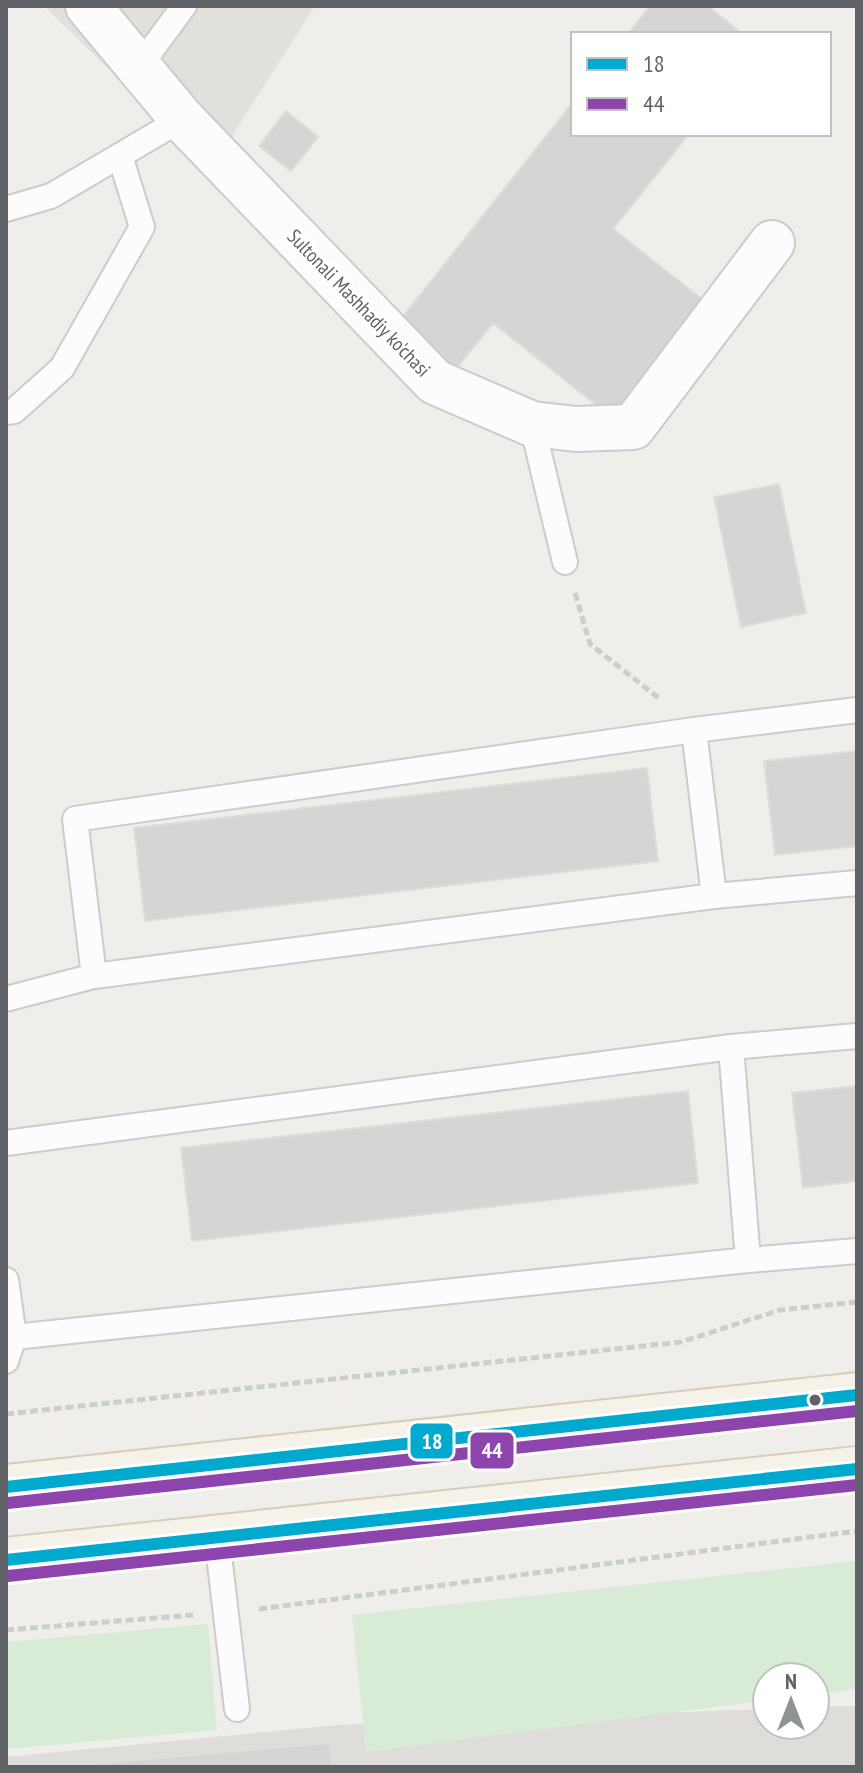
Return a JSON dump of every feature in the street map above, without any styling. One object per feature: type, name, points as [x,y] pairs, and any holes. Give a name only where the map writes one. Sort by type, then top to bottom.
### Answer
[{"type":"main road","points":[[6,1487],[857,1395]]},
{"type":"main road","points":[[6,1560],[857,1469]]},
{"type":"street","name":"Sultonali Mashhadiy ko'chasi","points":[[88,6],[182,119],[435,382],[532,424],[576,429],[633,427],[772,243]]},
{"type":"lane","points":[[139,67],[184,6]]},
{"type":"lane","points":[[6,209],[51,196],[182,119]]},
{"type":"lane","points":[[6,412],[14,411],[62,368],[142,227],[120,156]]},
{"type":"lane","points":[[532,424],[565,562]]},
{"type":"lane","points":[[94,976],[75,819],[857,710]]},
{"type":"lane","points":[[684,732],[714,896]]},
{"type":"lane","points":[[6,999],[94,976],[714,896],[857,883]]},
{"type":"lane","points":[[6,1143],[731,1047],[857,1036]]},
{"type":"lane","points":[[731,1047],[748,1260]]},
{"type":"lane","points":[[14,1337],[857,1251]]},
{"type":"lane","points":[[6,1280],[14,1337],[6,1361]]},
{"type":"lane","points":[[217,1538],[237,1709]]},
{"type":"path","points":[[565,562],[590,644],[667,705],[684,732]]},
{"type":"path","points":[[6,1414],[681,1342],[780,1310],[857,1302]]},
{"type":"path","points":[[6,1630],[225,1613],[857,1531]]},
{"type":"shaded area","points":[[44,6],[315,6],[211,169]]},
{"type":"shaded area","points":[[857,1706],[857,1767],[6,1767],[6,1757],[338,1725],[751,1710],[751,1741],[831,1741],[831,1707]]},
{"type":"green space","points":[[857,1561],[857,1689],[831,1692],[831,1661],[751,1661],[751,1702],[366,1752],[352,1615]]},
{"type":"green space","points":[[208,1624],[217,1730],[6,1749],[6,1642]]},
{"type":"building","points":[[650,6],[708,6],[740,32],[630,32]]},
{"type":"building","points":[[571,105],[571,136],[687,136],[613,229],[712,307],[619,423],[493,323],[455,370],[397,324]]},
{"type":"building","points":[[286,111],[318,137],[291,171],[259,146]]},
{"type":"building","points":[[779,484],[806,613],[741,627],[714,497]]},
{"type":"building","points":[[857,751],[857,846],[775,855],[764,761]]},
{"type":"building","points":[[647,768],[658,861],[145,921],[134,828]]},
{"type":"building","points":[[857,1086],[857,1181],[803,1188],[792,1093]]},
{"type":"building","points":[[688,1091],[698,1183],[192,1241],[181,1148]]},
{"type":"building","points":[[330,1743],[332,1767],[61,1767]]},
{"type":"transit line","name":"18","points":[[6,1487],[857,1395]]},
{"type":"transit line","name":"44","points":[[8,1503],[857,1411]]},
{"type":"transit line","name":"18","points":[[6,1560],[857,1469]]},
{"type":"transit line","name":"44","points":[[8,1576],[857,1485]]}]
